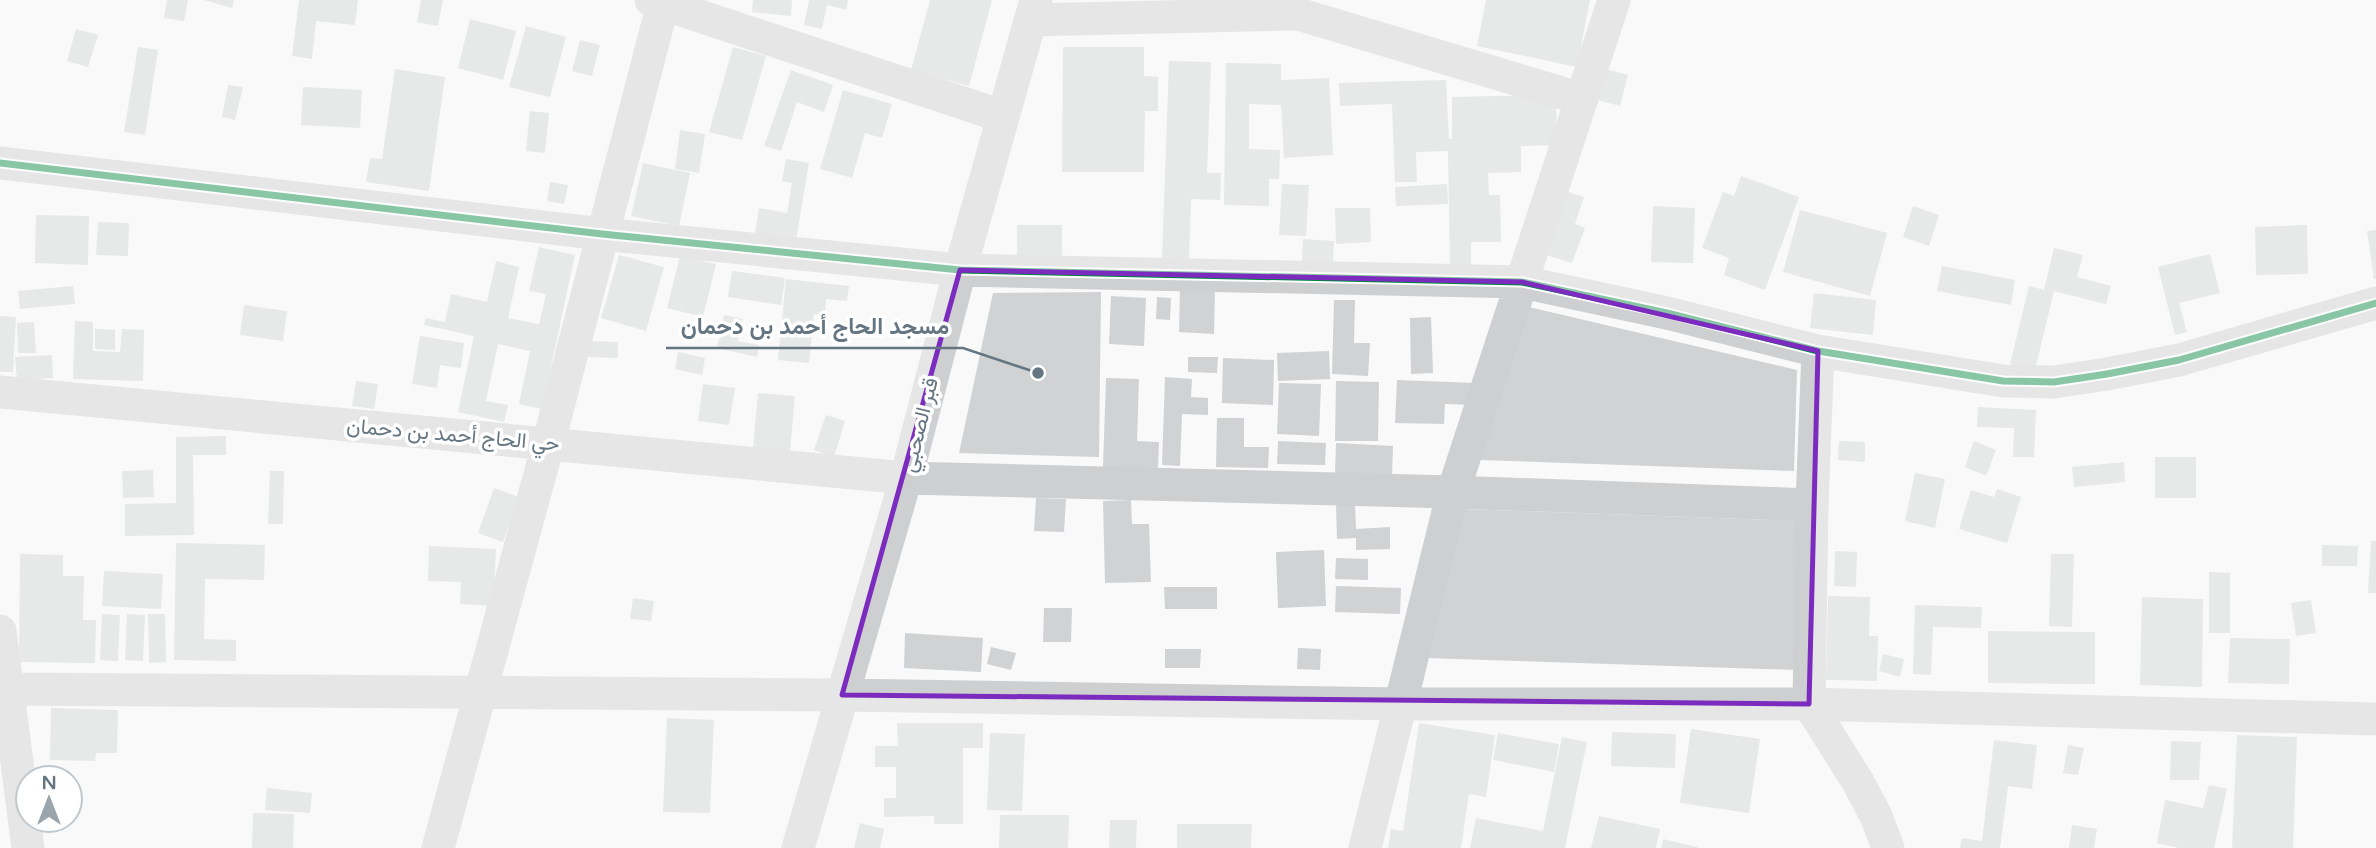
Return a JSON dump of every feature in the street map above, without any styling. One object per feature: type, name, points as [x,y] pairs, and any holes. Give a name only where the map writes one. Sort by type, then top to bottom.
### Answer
[{"type":"street","points":[[1268,0],[1298,14],[1582,99]]},
{"type":"street","points":[[1365,848],[1453,492],[1614,0]]},
{"type":"street","points":[[438,848],[548,445],[603,234],[659,1],[1002,116]]},
{"type":"street","points":[[1033,10],[1298,14]]},
{"type":"street","name":"قبر الصحبي","points":[[798,848],[906,478],[960,270],[1033,10]]},
{"type":"street","points":[[0,163],[603,234],[960,270],[1522,282],[1667,313],[1818,351],[2003,381],[2054,382],[2179,360],[2376,303]]},
{"type":"street","points":[[1818,351],[1809,704],[1858,782],[1876,816],[1888,848]]},
{"type":"street","name":"حي الحاج أحمد بن دحمان","points":[[0,392],[906,478],[1453,492],[1812,505]]},
{"type":"street","points":[[0,631],[28,848]]},
{"type":"street","points":[[9,689],[842,695],[1401,704],[1809,704],[2376,719]]},
{"type":"highlighted area","points":[[960,270],[1522,282],[1818,351],[1809,704],[842,695]]},
{"type":"building","points":[[167,0],[188,0],[184,21],[164,18]]},
{"type":"building","points":[[204,0],[234,0],[232,8]]},
{"type":"building","points":[[299,0],[358,0],[355,25],[316,21],[312,59],[292,56]]},
{"type":"building","points":[[421,0],[443,0],[438,26],[417,22]]},
{"type":"building","points":[[753,0],[792,0],[791,16],[752,12]]},
{"type":"building","points":[[809,0],[848,0],[846,10],[827,5],[822,29],[804,25]]},
{"type":"building","points":[[930,0],[992,0],[969,86],[911,70]]},
{"type":"building","points":[[1486,0],[1590,0],[1577,67],[1477,46]]},
{"type":"building","points":[[470,19],[516,31],[503,80],[458,68]]},
{"type":"building","points":[[526,26],[566,37],[550,97],[509,87]]},
{"type":"building","points":[[76,29],[98,35],[88,67],[67,61]]},
{"type":"building","points":[[580,40],[600,45],[592,76],[572,71]]},
{"type":"building","points":[[138,47],[158,50],[145,135],[124,132]]},
{"type":"building","points":[[733,47],[766,56],[742,140],[709,132]]},
{"type":"building","points":[[1063,47],[1144,47],[1144,76],[1158,77],[1158,111],[1145,111],[1144,172],[1062,172]]},
{"type":"building","points":[[1169,61],[1211,62],[1207,173],[1221,173],[1220,200],[1191,199],[1189,260],[1162,258]]},
{"type":"building","points":[[1226,63],[1281,64],[1281,80],[1329,78],[1333,155],[1284,158],[1281,105],[1249,104],[1249,149],[1280,150],[1279,179],[1269,179],[1269,206],[1224,205]]},
{"type":"building","points":[[395,69],[445,77],[429,191],[366,182],[370,158],[382,159]]},
{"type":"building","points":[[1606,69],[1628,75],[1620,106],[1598,100]]},
{"type":"building","points":[[791,70],[833,85],[824,112],[797,102],[781,151],[764,146]]},
{"type":"building","points":[[1446,80],[1449,139],[1452,139],[1452,97],[1556,95],[1557,145],[1521,146],[1521,172],[1488,173],[1489,195],[1500,195],[1501,242],[1471,242],[1471,266],[1450,266],[1448,151],[1416,152],[1417,182],[1395,182],[1392,104],[1340,106],[1339,83]]},
{"type":"building","points":[[228,85],[243,87],[235,120],[222,117]]},
{"type":"building","points":[[303,87],[362,90],[360,128],[301,125]]},
{"type":"building","points":[[843,90],[892,104],[882,138],[865,133],[852,178],[820,169]]},
{"type":"building","points":[[530,111],[549,113],[545,153],[526,151]]},
{"type":"building","points":[[680,130],[705,134],[699,173],[675,169]]},
{"type":"building","points":[[786,159],[809,163],[795,246],[754,239],[759,208],[787,213],[792,183],[782,181]]},
{"type":"building","points":[[643,163],[690,173],[679,226],[631,216]]},
{"type":"building","points":[[1741,176],[1799,197],[1765,290],[1724,275],[1729,258],[1702,248],[1723,192],[1734,196]]},
{"type":"building","points":[[550,182],[568,185],[564,204],[547,201]]},
{"type":"building","points":[[1282,184],[1309,185],[1306,236],[1279,235]]},
{"type":"building","points":[[1447,184],[1448,204],[1396,206],[1395,187]]},
{"type":"building","points":[[1568,192],[1584,197],[1575,224],[1585,228],[1572,263],[1546,255]]},
{"type":"building","points":[[1653,206],[1695,208],[1693,263],[1651,262]]},
{"type":"building","points":[[1913,206],[1939,215],[1929,246],[1903,237]]},
{"type":"building","points":[[1335,208],[1370,208],[1371,242],[1336,244]]},
{"type":"building","points":[[1800,210],[1887,233],[1870,296],[1783,272]]},
{"type":"building","points":[[36,215],[89,216],[88,265],[35,263]]},
{"type":"building","points":[[98,222],[129,223],[128,256],[96,255]]},
{"type":"building","points":[[1017,225],[1062,225],[1062,260],[1017,260]]},
{"type":"building","points":[[2307,225],[2308,274],[2256,275],[2255,227]]},
{"type":"building","points":[[2376,230],[2376,279],[2374,279],[2367,231]]},
{"type":"building","points":[[1303,239],[1334,241],[1333,263],[1302,262]]},
{"type":"building","points":[[539,247],[575,255],[542,409],[519,404],[530,351],[498,344],[486,401],[508,405],[504,422],[458,412],[474,336],[424,325],[426,318],[445,322],[451,294],[487,302],[496,261],[519,267],[508,318],[539,324],[546,294],[529,291]]},
{"type":"building","points":[[2054,248],[2083,255],[2077,277],[2111,286],[2106,304],[2054,291],[2035,370],[2010,364],[2029,286],[2044,290]]},
{"type":"building","points":[[2210,254],[2220,293],[2179,303],[2187,332],[2175,335],[2158,267]]},
{"type":"building","points":[[619,255],[664,267],[646,331],[601,318]]},
{"type":"building","points":[[680,256],[716,264],[703,317],[667,308]]},
{"type":"building","points":[[1942,266],[2015,280],[2011,305],[1937,291]]},
{"type":"building","points":[[732,271],[785,278],[781,305],[728,297]]},
{"type":"building","points":[[786,279],[849,286],[847,301],[826,299],[825,315],[814,314],[809,363],[778,360]]},
{"type":"building","points":[[73,286],[75,304],[20,309],[18,291]]},
{"type":"building","points":[[1180,287],[1215,287],[1214,334],[1179,332]]},
{"type":"building","points":[[1101,292],[1099,457],[959,453],[993,293]]},
{"type":"building","points":[[1814,293],[1876,300],[1873,335],[1810,328]]},
{"type":"building","points":[[1111,296],[1146,298],[1144,346],[1109,344]]},
{"type":"building","points":[[1157,297],[1171,298],[1170,320],[1156,319]]},
{"type":"building","points":[[1334,300],[1355,300],[1354,343],[1370,343],[1368,376],[1332,374]]},
{"type":"building","points":[[244,305],[287,311],[283,341],[240,335]]},
{"type":"building","points":[[1529,307],[1797,370],[1794,471],[1480,460]]},
{"type":"building","points":[[724,315],[743,319],[738,341],[759,345],[757,357],[717,348]]},
{"type":"building","points":[[0,316],[16,317],[13,372],[0,372]]},
{"type":"building","points":[[1431,317],[1433,373],[1411,374],[1410,318]]},
{"type":"building","points":[[75,321],[93,322],[93,351],[120,352],[122,329],[144,330],[143,381],[73,379]]},
{"type":"building","points":[[34,322],[36,353],[18,353],[17,323]]},
{"type":"building","points":[[95,329],[115,330],[115,350],[95,349]]},
{"type":"building","points":[[420,336],[464,343],[461,368],[440,365],[437,388],[412,384]]},
{"type":"building","points":[[588,341],[618,342],[618,358],[587,357]]},
{"type":"building","points":[[1329,351],[1330,379],[1278,381],[1277,353]]},
{"type":"building","points":[[678,352],[705,358],[702,375],[675,369]]},
{"type":"building","points":[[52,355],[53,378],[17,380],[15,357]]},
{"type":"building","points":[[1188,357],[1218,357],[1217,373],[1188,372]]},
{"type":"building","points":[[1223,358],[1274,360],[1273,405],[1222,403]]},
{"type":"building","points":[[1165,377],[1192,379],[1191,397],[1208,398],[1208,415],[1182,414],[1180,466],[1162,465]]},
{"type":"building","points":[[1106,378],[1139,379],[1137,441],[1159,442],[1158,469],[1103,467]]},
{"type":"building","points":[[1397,380],[1475,383],[1474,405],[1445,404],[1444,424],[1395,423]]},
{"type":"building","points":[[356,381],[378,384],[374,409],[352,406]]},
{"type":"building","points":[[1336,381],[1379,382],[1378,441],[1335,441]]},
{"type":"building","points":[[1279,383],[1321,384],[1319,436],[1277,434]]},
{"type":"building","points":[[703,384],[735,388],[729,425],[698,421]]},
{"type":"building","points":[[758,393],[795,396],[790,451],[753,448]]},
{"type":"building","points":[[1978,407],[2036,410],[2034,457],[2013,457],[2014,428],[1977,427]]},
{"type":"building","points":[[826,415],[845,421],[834,457],[814,450]]},
{"type":"building","points":[[1217,418],[1244,418],[1244,447],[1269,447],[1268,468],[1216,467]]},
{"type":"building","points":[[226,436],[226,455],[193,455],[194,535],[125,536],[125,504],[176,503],[176,437]]},
{"type":"building","points":[[1278,441],[1326,443],[1325,465],[1277,464]]},
{"type":"building","points":[[1839,441],[1865,442],[1865,462],[1838,460]]},
{"type":"building","points":[[1974,441],[1996,450],[1986,476],[1965,467]]},
{"type":"building","points":[[1336,443],[1393,446],[1392,475],[1335,473]]},
{"type":"building","points":[[2155,457],[2196,457],[2196,498],[2155,498]]},
{"type":"building","points":[[2124,462],[2125,482],[2074,487],[2072,467]]},
{"type":"building","points":[[153,470],[154,497],[123,498],[122,471]]},
{"type":"building","points":[[270,471],[284,471],[283,524],[268,524]]},
{"type":"building","points":[[1915,473],[1945,479],[1935,528],[1905,521]]},
{"type":"building","points":[[494,488],[519,497],[503,542],[478,533]]},
{"type":"building","points":[[1997,489],[2021,497],[2007,543],[1959,529],[1971,490],[1994,497]]},
{"type":"building","points":[[1036,498],[1066,499],[1064,532],[1034,531]]},
{"type":"building","points":[[1131,500],[1132,524],[1149,524],[1151,582],[1105,583],[1103,501]]},
{"type":"building","points":[[1336,505],[1355,505],[1356,529],[1390,527],[1390,549],[1356,550],[1356,538],[1337,539]]},
{"type":"building","points":[[1464,509],[1803,521],[1798,670],[1425,658]]},
{"type":"building","points":[[2371,541],[2376,541],[2376,593],[2368,593]]},
{"type":"building","points":[[176,543],[265,545],[264,580],[205,579],[204,639],[236,640],[236,661],[174,660]]},
{"type":"building","points":[[2322,545],[2358,546],[2357,566],[2322,566]]},
{"type":"building","points":[[429,546],[496,549],[493,606],[460,604],[461,582],[428,581]]},
{"type":"building","points":[[1324,550],[1326,606],[1278,608],[1276,552]]},
{"type":"building","points":[[1835,551],[1857,552],[1856,587],[1834,586]]},
{"type":"building","points":[[20,554],[63,555],[63,576],[84,576],[83,620],[96,620],[95,663],[19,662]]},
{"type":"building","points":[[2051,554],[2074,554],[2072,627],[2049,626]]},
{"type":"building","points":[[1336,558],[1368,559],[1368,580],[1335,579]]},
{"type":"building","points":[[104,571],[163,574],[161,609],[102,606]]},
{"type":"building","points":[[2209,572],[2230,573],[2230,633],[2209,633]]},
{"type":"building","points":[[1336,586],[1401,588],[1400,614],[1335,612]]},
{"type":"building","points":[[1164,587],[1217,587],[1217,609],[1165,609]]},
{"type":"building","points":[[1828,596],[1870,597],[1869,636],[1878,636],[1877,681],[1826,680]]},
{"type":"building","points":[[2142,597],[2203,599],[2202,687],[2140,685]]},
{"type":"building","points":[[633,598],[654,601],[651,621],[630,619]]},
{"type":"building","points":[[2311,600],[2316,633],[2296,636],[2291,603]]},
{"type":"building","points":[[1915,605],[1982,607],[1981,628],[1933,627],[1931,675],[1913,674]]},
{"type":"building","points":[[1044,608],[1072,608],[1071,642],[1043,642]]},
{"type":"building","points":[[102,614],[120,615],[118,661],[100,660]]},
{"type":"building","points":[[127,614],[145,615],[143,661],[125,660]]},
{"type":"building","points":[[148,614],[165,614],[166,662],[149,663]]},
{"type":"building","points":[[1988,631],[2095,632],[2095,684],[1988,683]]},
{"type":"building","points":[[905,633],[983,638],[981,672],[904,668]]},
{"type":"building","points":[[2230,638],[2290,639],[2289,684],[2228,683]]},
{"type":"building","points":[[991,647],[1016,653],[1011,670],[987,664]]},
{"type":"building","points":[[1298,648],[1321,649],[1320,670],[1297,669]]},
{"type":"building","points":[[1165,649],[1201,649],[1200,668],[1165,668]]},
{"type":"building","points":[[1883,654],[1904,659],[1900,677],[1879,671]]},
{"type":"building","points":[[51,708],[118,710],[117,753],[96,753],[95,761],[50,760]]},
{"type":"building","points":[[667,718],[714,720],[710,813],[663,812]]},
{"type":"building","points":[[897,723],[983,723],[983,748],[963,748],[963,824],[934,824],[934,816],[884,817],[884,798],[896,798],[896,767],[875,767],[875,746],[898,746]]},
{"type":"building","points":[[1419,723],[1495,735],[1486,797],[1469,794],[1461,848],[1388,848],[1391,829],[1403,831]]},
{"type":"building","points":[[1691,729],[1760,739],[1749,813],[1680,803]]},
{"type":"building","points":[[1612,732],[1676,734],[1675,768],[1611,766]]},
{"type":"building","points":[[990,733],[1025,734],[1022,811],[987,810]]},
{"type":"building","points":[[1498,733],[1559,744],[1554,772],[1493,760]]},
{"type":"building","points":[[2237,735],[2297,737],[2293,848],[2232,848]]},
{"type":"building","points":[[1562,737],[1587,742],[1565,848],[1470,848],[1476,818],[1543,831]]},
{"type":"building","points":[[1994,740],[2037,745],[2032,789],[2008,786],[2000,848],[1960,848],[1962,838],[1982,841]]},
{"type":"building","points":[[2171,741],[2201,742],[2199,780],[2170,780]]},
{"type":"building","points":[[2068,745],[2084,748],[2078,775],[2063,773]]},
{"type":"building","points":[[2209,785],[2227,789],[2214,848],[2179,848],[2157,843],[2165,800],[2203,808]]},
{"type":"building","points":[[267,788],[312,793],[310,813],[265,810]]},
{"type":"building","points":[[253,813],[294,814],[293,848],[252,848]]},
{"type":"building","points":[[1000,815],[1069,815],[1068,848],[999,848]]},
{"type":"building","points":[[1599,816],[1660,829],[1656,848],[1591,848]]},
{"type":"building","points":[[1110,820],[1137,820],[1136,848],[1109,848]]},
{"type":"building","points":[[860,823],[884,829],[880,848],[854,848]]},
{"type":"building","points":[[1177,824],[1252,824],[1251,848],[1177,848]]},
{"type":"building","points":[[2072,825],[2097,829],[2094,848],[2069,848]]},
{"type":"building","points":[[1663,839],[1698,847],[1661,848]]},
{"type":"cycle path","points":[[0,163],[602,234],[960,270],[1522,282],[1667,313],[1818,351],[2003,381],[2054,382],[2179,360],[2376,303]]},
{"type":"place","name":"مسجد الحاج أحمد بن دحمان","points":[[1038,373]]}]
